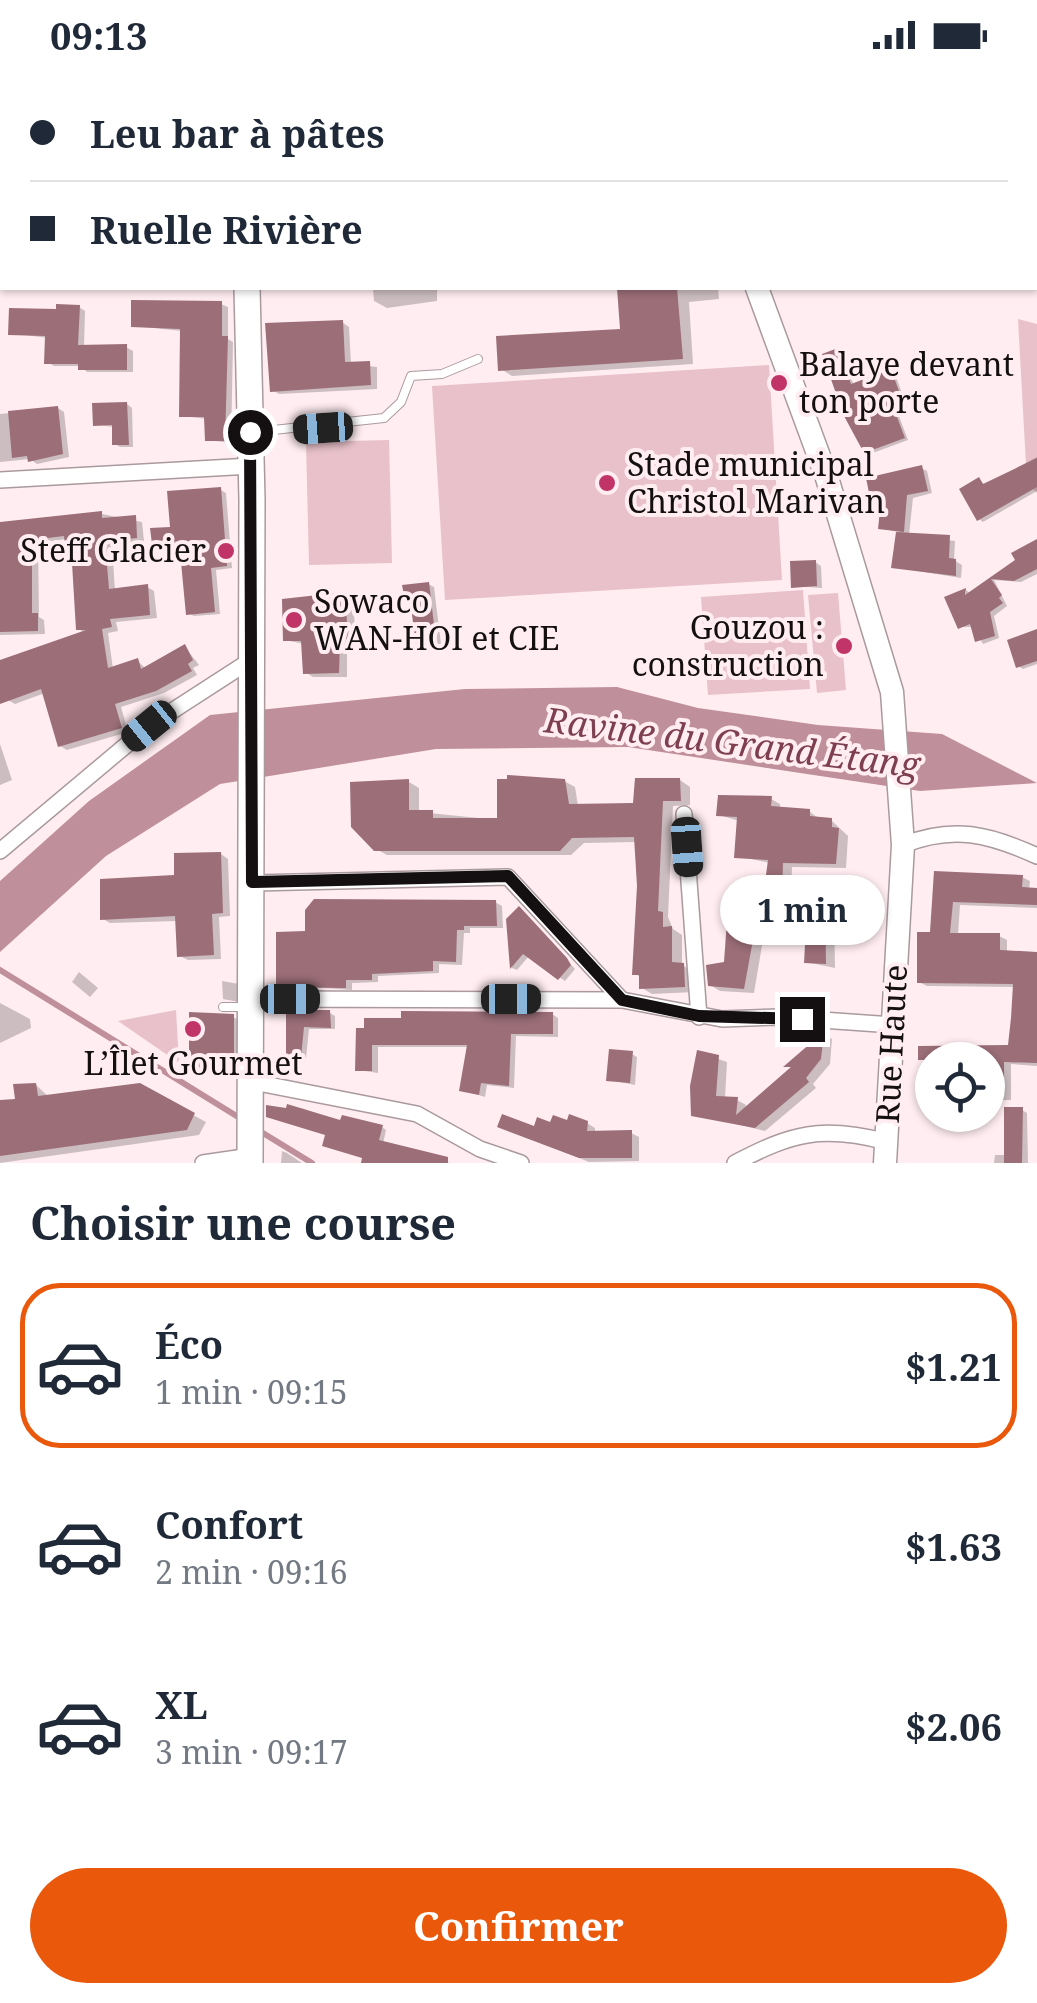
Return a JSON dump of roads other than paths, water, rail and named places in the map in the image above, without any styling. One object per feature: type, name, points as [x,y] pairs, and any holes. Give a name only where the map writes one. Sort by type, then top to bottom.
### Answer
[{"type":"main road","points":[[247,290],[254,1090],[251,1153]]},
{"type":"main road","name":"Rue Haute","points":[[758,290],[827,478],[892,692],[903,845],[886,1153]]},
{"type":"street","points":[[0,480],[251,466]]},
{"type":"street","points":[[0,851],[149,726],[251,660]]},
{"type":"street","points":[[684,814],[699,1016]]},
{"type":"street","points":[[903,845],[933,833],[963,831],[1003,840],[1037,856]]},
{"type":"street","points":[[252,882],[508,876],[622,1000]]},
{"type":"street","points":[[253,1003],[622,1000],[699,1016],[893,1025]]},
{"type":"street","points":[[254,1090],[417,1114],[480,1149],[521,1163]]},
{"type":"street","points":[[735,1163],[778,1140],[805,1134],[860,1136],[886,1153]]},
{"type":"street","points":[[203,1163],[251,1153]]},
{"type":"lane","points":[[250,432],[384,418],[400,402],[411,376],[442,374],[478,359]]},
{"type":"lane","points":[[223,1007],[253,1003]]},
{"type":"water","name":"Ravine du Grand Étang","points":[[617,687],[698,708],[818,725],[942,734],[1037,783],[920,791],[628,747],[436,749],[220,784],[106,856],[0,952],[0,881],[89,801],[210,715],[465,689]]},
{"type":"waterway","points":[[0,970],[243,1120]]},
{"type":"waterway","points":[[258,1130],[312,1163]]},
{"type":"place","name":"Balaye devant ton porte","points":[[779,383]]},
{"type":"place","name":"Stade municipal Christol Marivan","points":[[607,483]]},
{"type":"place","name":"Steff Glacier","points":[[226,551]]},
{"type":"place","name":"Sowaco WAN-HOI et CIE","points":[[294,620]]},
{"type":"place","name":"Gouzou : construction","points":[[844,646]]},
{"type":"place","name":"L’Îlet Gourmet","points":[[193,1029]]}]
